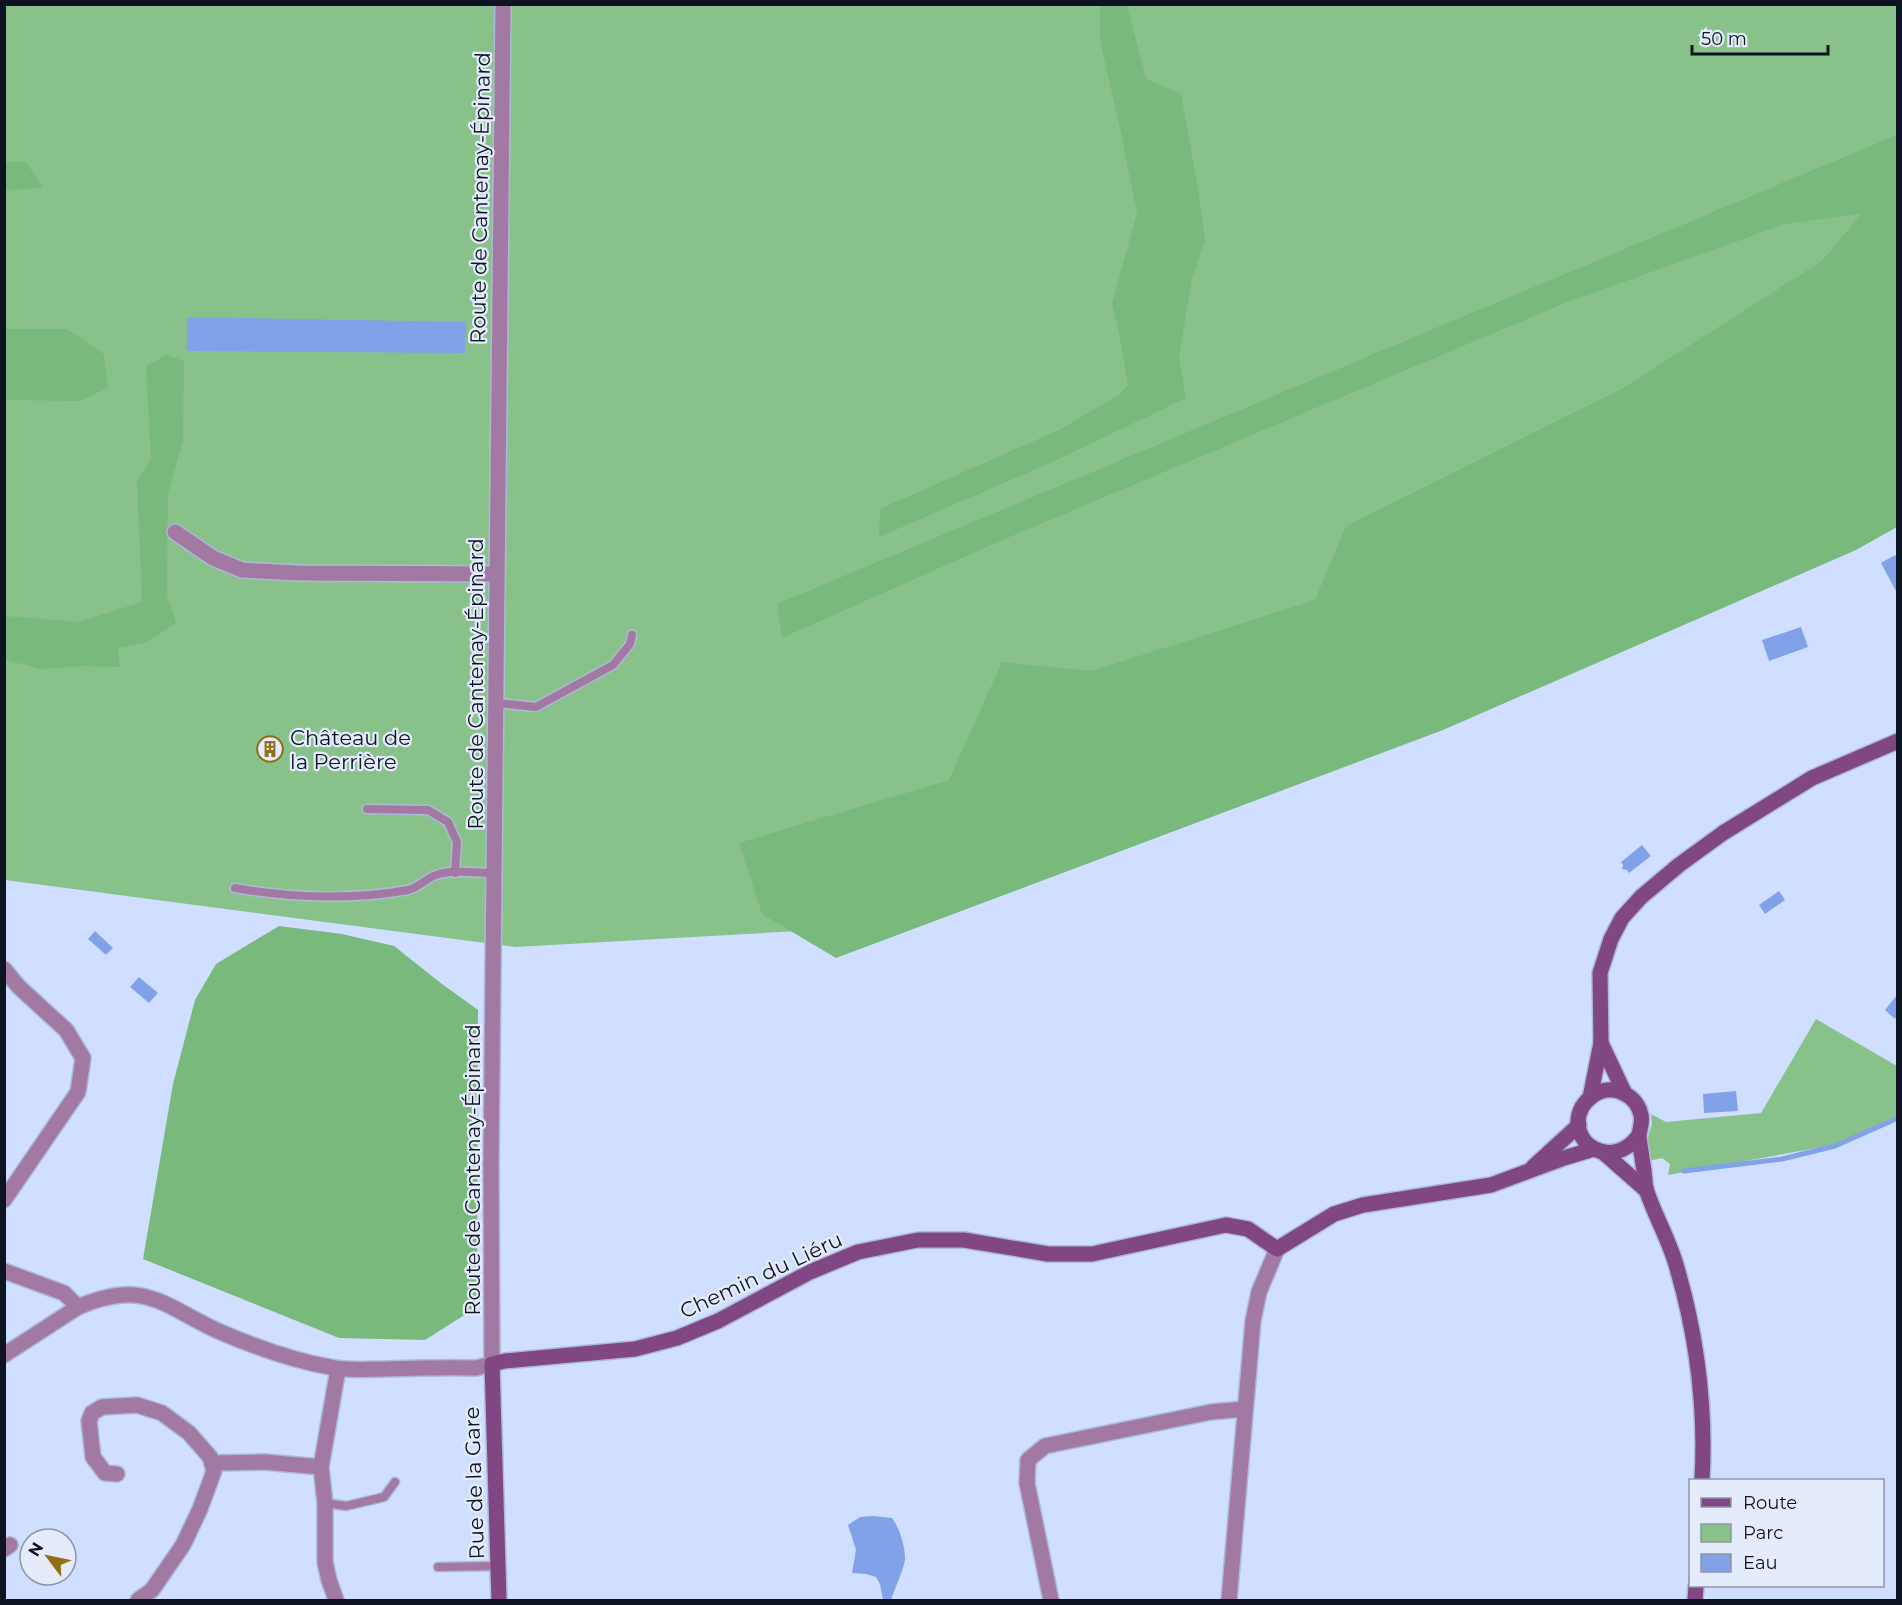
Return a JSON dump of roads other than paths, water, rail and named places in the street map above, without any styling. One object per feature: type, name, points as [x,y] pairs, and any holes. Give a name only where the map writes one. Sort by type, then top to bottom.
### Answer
[{"type":"street","name":"Route de Cantenay-Épinard","points":[[492,1364],[491,1164],[502,4]]},
{"type":"street","points":[[175,532],[213,558],[242,570],[298,573],[497,574]]},
{"type":"street","points":[[1590,1098],[1601,1043],[1600,973],[1611,939],[1622,918],[1679,865],[1723,833],[1812,778],[1898,741]]},
{"type":"street","points":[[4,969],[19,987],[66,1029],[83,1058],[78,1092],[4,1200]]},
{"type":"street","points":[[1601,1043],[1625,1094]]},
{"type":"street","points":[[1229,1600],[1253,1321],[1259,1292],[1277,1249],[1334,1214],[1363,1205],[1491,1185],[1528,1171],[1599,1151],[1614,1153],[1624,1150],[1633,1144],[1639,1135],[1642,1125],[1641,1114],[1632,1099],[1625,1094],[1608,1090],[1598,1092],[1583,1105],[1579,1114],[1581,1134],[1587,1143],[1599,1151],[1646,1190]]},
{"type":"street","points":[[1528,1171],[1579,1125]]},
{"type":"street","points":[[1639,1135],[1646,1190],[1677,1266],[1691,1329],[1702,1401],[1702,1479]]},
{"type":"street","name":"Chemin du Liéru","points":[[492,1364],[635,1349],[677,1338],[718,1321],[810,1272],[858,1252],[918,1240],[964,1240],[1048,1254],[1092,1254],[1226,1225],[1248,1229],[1277,1249]]},
{"type":"street","points":[[5,1269],[64,1293],[78,1307]]},
{"type":"street","points":[[4,1355],[78,1307],[113,1296],[128,1294],[147,1296],[166,1303],[217,1330],[273,1354],[338,1369],[476,1368],[492,1364]]},
{"type":"street","name":"Rue de la Gare","points":[[492,1364],[499,1600]]},
{"type":"street","points":[[336,1600],[328,1580],[325,1562],[326,1503],[321,1467],[338,1369]]},
{"type":"street","points":[[117,1474],[105,1473],[93,1457],[88,1421],[92,1413],[102,1407],[137,1405],[162,1413],[189,1433],[210,1456],[214,1471],[183,1545],[152,1590],[138,1600]]},
{"type":"street","points":[[1051,1600],[1026,1483],[1028,1460],[1045,1446],[1211,1412],[1245,1409]]},
{"type":"street","points":[[212,1463],[264,1462],[321,1467]]},
{"type":"lane","points":[[497,703],[536,707],[613,665],[630,644],[632,635]]},
{"type":"lane","points":[[366,809],[428,810],[448,822],[457,842],[455,873]]},
{"type":"lane","points":[[235,888],[286,894],[384,894],[413,889],[439,873],[495,873]]},
{"type":"lane","points":[[326,1503],[346,1506],[384,1497],[395,1482]]},
{"type":"lane","points":[[438,1567],[497,1566]]},
{"type":"water","points":[[187,317],[466,322],[465,353],[187,351]]},
{"type":"water","points":[[1895,555],[1898,559],[1897,593],[1881,563]]},
{"type":"water","points":[[1801,627],[1808,647],[1769,661],[1762,640]]},
{"type":"water","points":[[1642,845],[1651,856],[1629,873],[1622,869],[1621,862]]},
{"type":"water","points":[[1779,891],[1785,900],[1765,914],[1759,905]]},
{"type":"water","points":[[95,931],[113,948],[106,955],[88,939]]},
{"type":"water","points":[[139,977],[158,993],[149,1003],[130,987]]},
{"type":"water","points":[[1897,995],[1897,1016],[1895,1019],[1885,1010]]},
{"type":"water","points":[[1736,1091],[1738,1111],[1704,1113],[1703,1094]]},
{"type":"water","points":[[860,1517],[892,1518],[903,1543],[905,1559],[891,1600],[883,1600],[876,1577],[852,1573],[856,1550],[848,1525]]},
{"type":"waterway","points":[[1684,1171],[1782,1159],[1835,1146],[1898,1118]]},
{"type":"place","name":"Château de la Perrière","points":[[270,749]]}]
